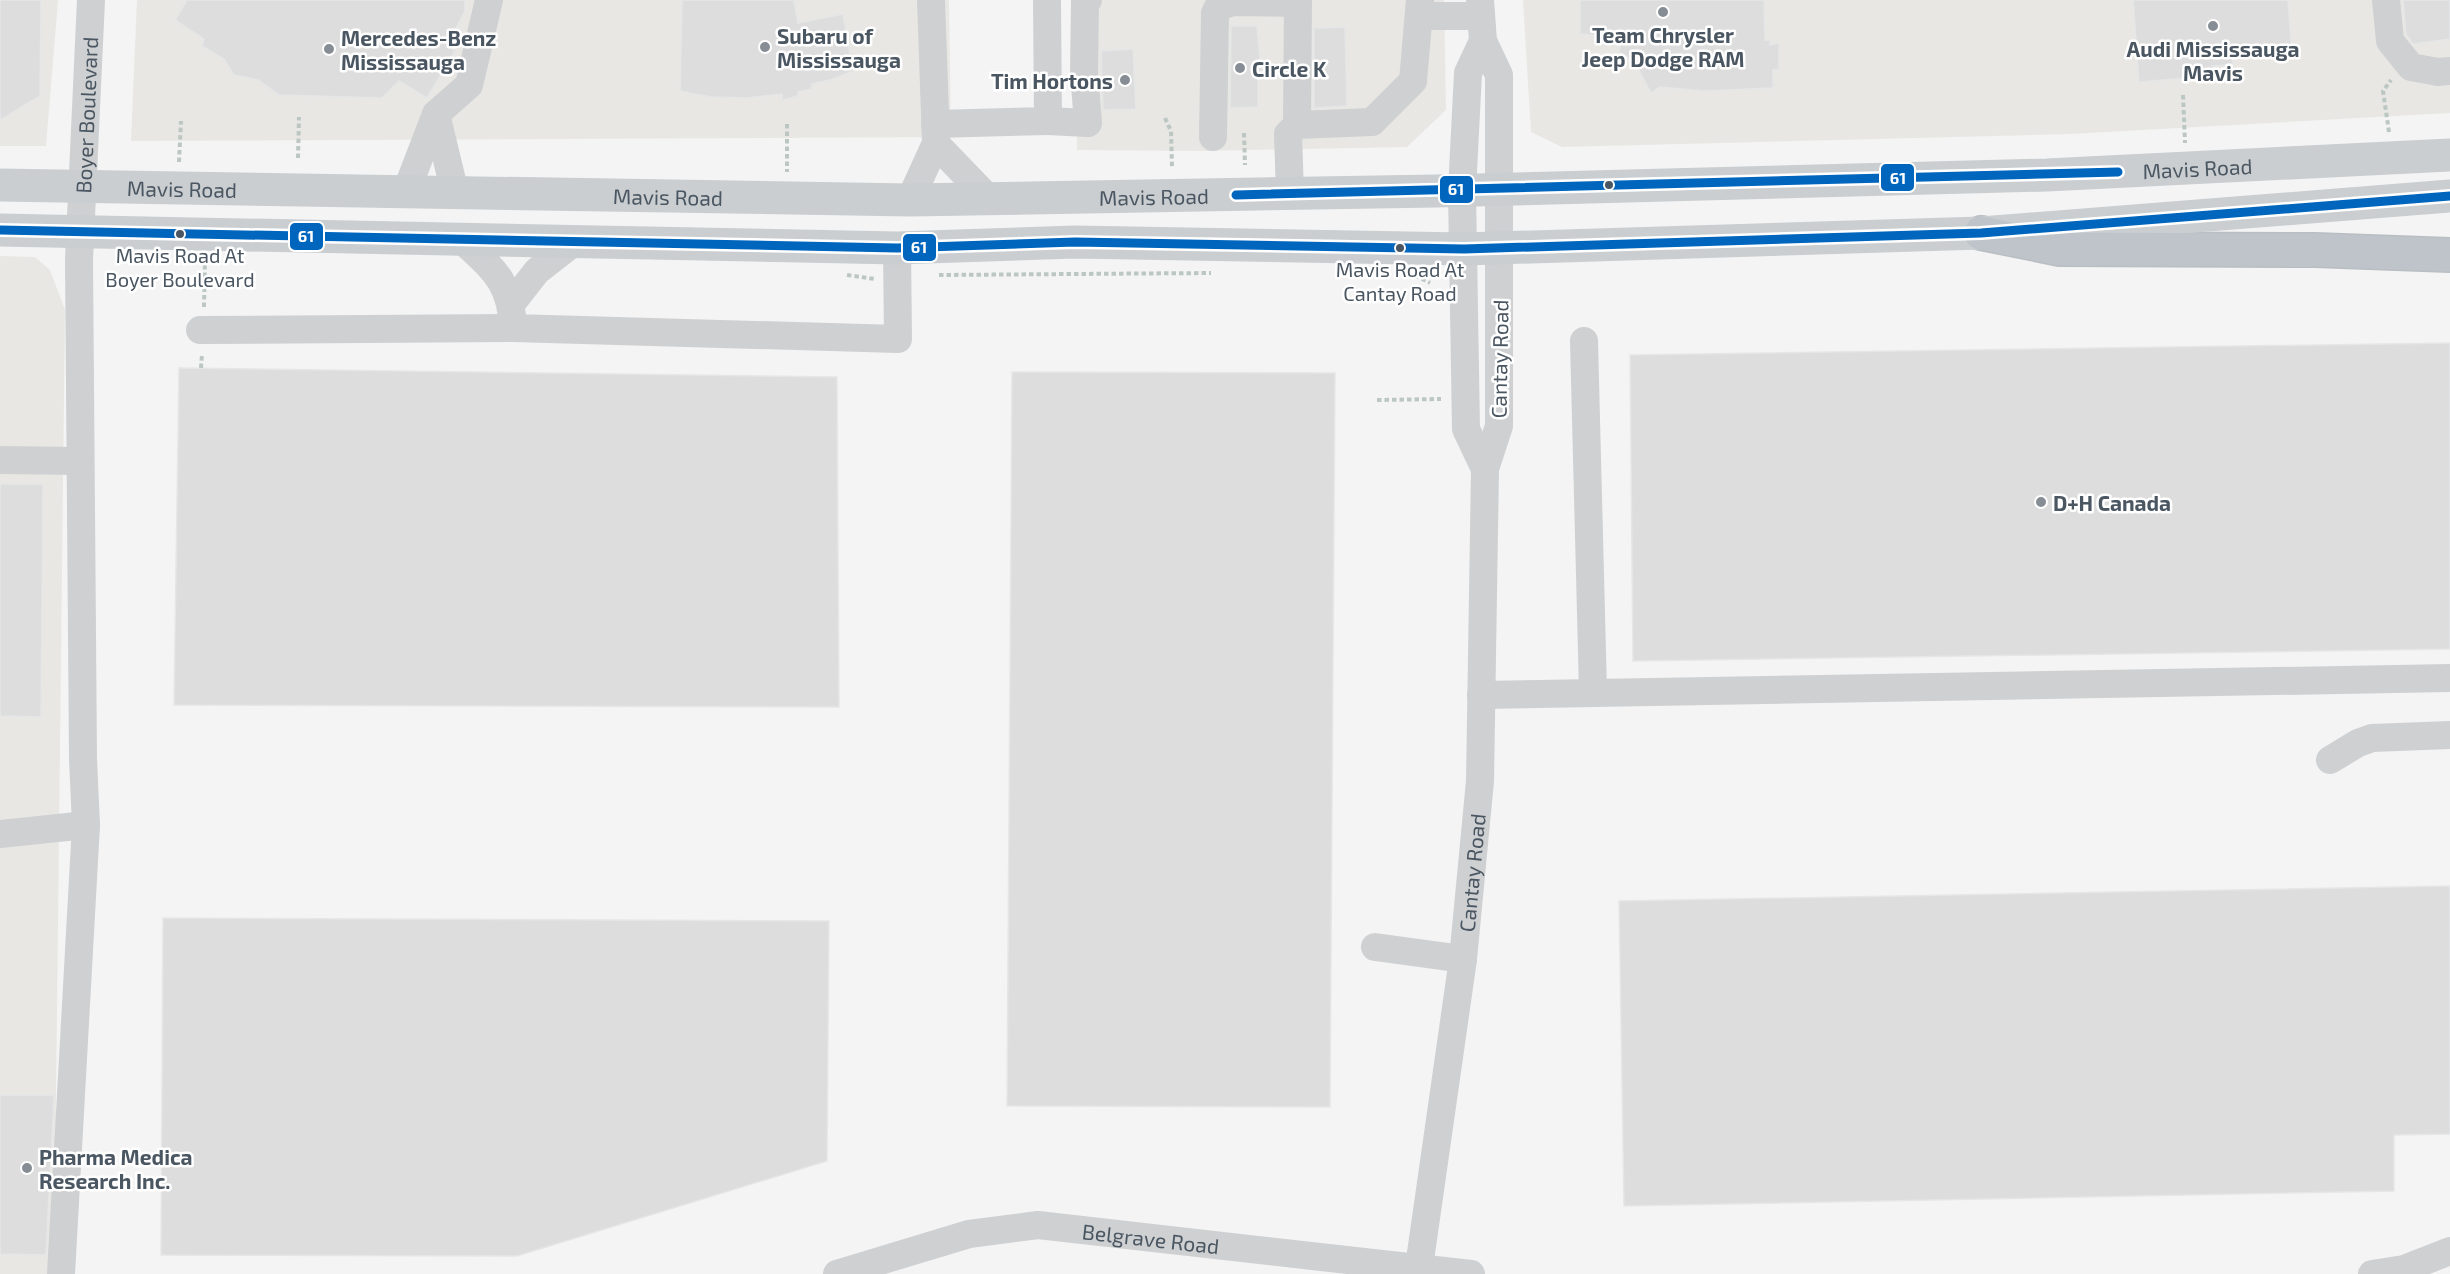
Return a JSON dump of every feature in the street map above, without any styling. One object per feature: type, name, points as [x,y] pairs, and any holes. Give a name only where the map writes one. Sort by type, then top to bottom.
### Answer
[{"type":"highway","points":[[1981,233],[2060,249],[2315,250],[2450,255]]},
{"type":"main road","name":"Mavis Road","points":[[0,184],[910,200],[1462,191],[2047,175],[2450,155]]},
{"type":"main road","points":[[0,230],[897,248],[1074,242],[1464,249],[1981,233],[2450,196]]},
{"type":"street","name":"Boyer Boulevard","points":[[61,1274],[86,825],[83,759],[80,232],[91,0]]},
{"type":"street","points":[[406,192],[436,114],[469,85],[489,0]]},
{"type":"street","points":[[910,200],[935,134],[932,0]]},
{"type":"street","points":[[1047,0],[1048,121]]},
{"type":"street","points":[[935,134],[1048,121],[1088,123],[1084,73],[1086,0]]},
{"type":"street","points":[[2386,0],[2390,41],[2411,67],[2438,72],[2450,71]]},
{"type":"street","points":[[1213,137],[1215,13],[1218,7],[1233,2],[1298,2],[1297,125]]},
{"type":"street","points":[[1290,194],[1288,134],[1297,125],[1372,122],[1413,81],[1420,8],[1481,19]]},
{"type":"street","name":"Cantay Road","points":[[1418,1271],[1463,959],[1480,781],[1485,469],[1499,426],[1499,75],[1481,19]]},
{"type":"street","name":"Cantay Road","points":[[1481,19],[1468,73],[1462,191],[1466,429],[1485,469]]},
{"type":"street","points":[[436,114],[455,192]]},
{"type":"street","points":[[935,134],[988,198]]},
{"type":"street","points":[[462,240],[497,273],[512,316]]},
{"type":"street","points":[[512,316],[537,271],[573,243]]},
{"type":"street","points":[[200,330],[512,316],[898,339],[897,248]]},
{"type":"street","points":[[1584,341],[1593,691]]},
{"type":"street","points":[[0,460],[80,461]]},
{"type":"street","points":[[1481,695],[1593,691],[2450,678]]},
{"type":"street","points":[[2330,760],[2358,743],[2372,738],[2450,735]]},
{"type":"street","points":[[0,834],[86,825]]},
{"type":"street","points":[[1375,947],[1463,959]]},
{"type":"street","name":"Belgrave Road","points":[[837,1274],[969,1234],[1038,1225],[1418,1271],[1471,1274]]},
{"type":"street","points":[[2372,1274],[2404,1269],[2450,1251]]},
{"type":"path","points":[[2389,133],[2383,91],[2406,61]]},
{"type":"path","points":[[2183,95],[2185,144]]},
{"type":"path","points":[[298,158],[299,117]]},
{"type":"path","points":[[1165,118],[1171,131],[1172,167]]},
{"type":"path","points":[[179,162],[181,121]]},
{"type":"path","points":[[787,124],[787,173]]},
{"type":"path","points":[[1244,133],[1245,165]]},
{"type":"path","points":[[1410,272],[1430,283]]},
{"type":"path","points":[[935,275],[1219,273]]},
{"type":"path","points":[[1377,400],[1442,399]]},
{"type":"shaded area","points":[[0,0],[58,0],[46,146],[0,146]]},
{"type":"shaded area","points":[[137,0],[949,0],[951,137],[131,141]]},
{"type":"shaded area","points":[[1079,0],[1444,0],[1446,110],[1407,147],[1200,151],[1077,150]]},
{"type":"shaded area","points":[[1523,0],[2450,0],[2450,113],[2071,134],[1562,147],[1531,132]]},
{"type":"shaded area","points":[[0,256],[35,257],[50,270],[65,310],[54,1274],[0,1274]]},
{"type":"building","points":[[0,0],[41,0],[40,96],[0,120]]},
{"type":"building","name":"Mercedes-Benz Mississauga","points":[[187,0],[465,0],[465,11],[447,45],[455,51],[427,98],[399,81],[382,98],[279,95],[258,80],[234,75],[224,59],[202,46],[204,39],[175,20]]},
{"type":"building","name":"Subaru of Mississauga","points":[[682,0],[794,0],[798,23],[843,14],[853,71],[812,84],[811,89],[798,92],[798,96],[782,100],[782,94],[747,98],[711,97],[680,91]]},
{"type":"building","points":[[1580,0],[1764,0],[1765,40],[1770,40],[1770,45],[1779,43],[1779,69],[1773,70],[1773,88],[1704,91],[1660,87],[1651,93],[1634,61],[1619,52],[1622,37],[1580,34]]},
{"type":"building","name":"Audi Mississauga Mavis","points":[[2133,0],[2288,0],[2292,53],[2232,57],[2233,65],[2212,66],[2213,76],[2139,82]]},
{"type":"building","points":[[2403,0],[2450,0],[2450,39],[2413,44],[2406,34]]},
{"type":"building","name":"Circle K","points":[[1231,26],[1257,26],[1261,70],[1258,79],[1258,107],[1230,108]]},
{"type":"building","points":[[1345,27],[1347,106],[1314,108],[1314,28]]},
{"type":"building","points":[[1133,49],[1136,109],[1103,110],[1101,51]]},
{"type":"building","name":"D+H Canada","points":[[2450,343],[2450,649],[1633,661],[1630,355]]},
{"type":"building","points":[[179,368],[837,377],[839,707],[174,705]]},
{"type":"building","points":[[1012,372],[1335,373],[1330,1107],[1007,1106]]},
{"type":"building","points":[[0,484],[43,484],[41,717],[0,716]]},
{"type":"building","points":[[2450,886],[2450,1134],[2394,1135],[2394,1191],[1624,1206],[1619,901]]},
{"type":"building","points":[[163,918],[829,921],[827,1161],[517,1256],[161,1255]]},
{"type":"building","name":"Pharma Medica Research Inc.","points":[[0,1095],[54,1095],[46,1255],[0,1254]]},
{"type":"transit line","name":"61","points":[[1236,195],[2118,172]]},
{"type":"transit line","name":"61","points":[[0,230],[897,248],[1075,242],[1464,249],[1981,233],[2450,196]]},
{"type":"place","name":"Team Chrysler Jeep Dodge RAM","points":[[1663,12]]},
{"type":"place","name":"Audi Mississauga Mavis","points":[[2213,26]]},
{"type":"place","name":"Subaru of Mississauga","points":[[765,47]]},
{"type":"place","name":"Mercedes-Benz Mississauga","points":[[329,49]]},
{"type":"place","name":"Circle K","points":[[1240,68]]},
{"type":"place","name":"Tim Hortons","points":[[1125,80]]},
{"type":"place","name":"Mavis Road At Boyer Boulevard","points":[[180,234]]},
{"type":"place","name":"Mavis Road At Cantay Road","points":[[1400,248]]},
{"type":"place","name":"D+H Canada","points":[[2041,502]]},
{"type":"place","name":"Pharma Medica Research Inc.","points":[[27,1168]]}]
